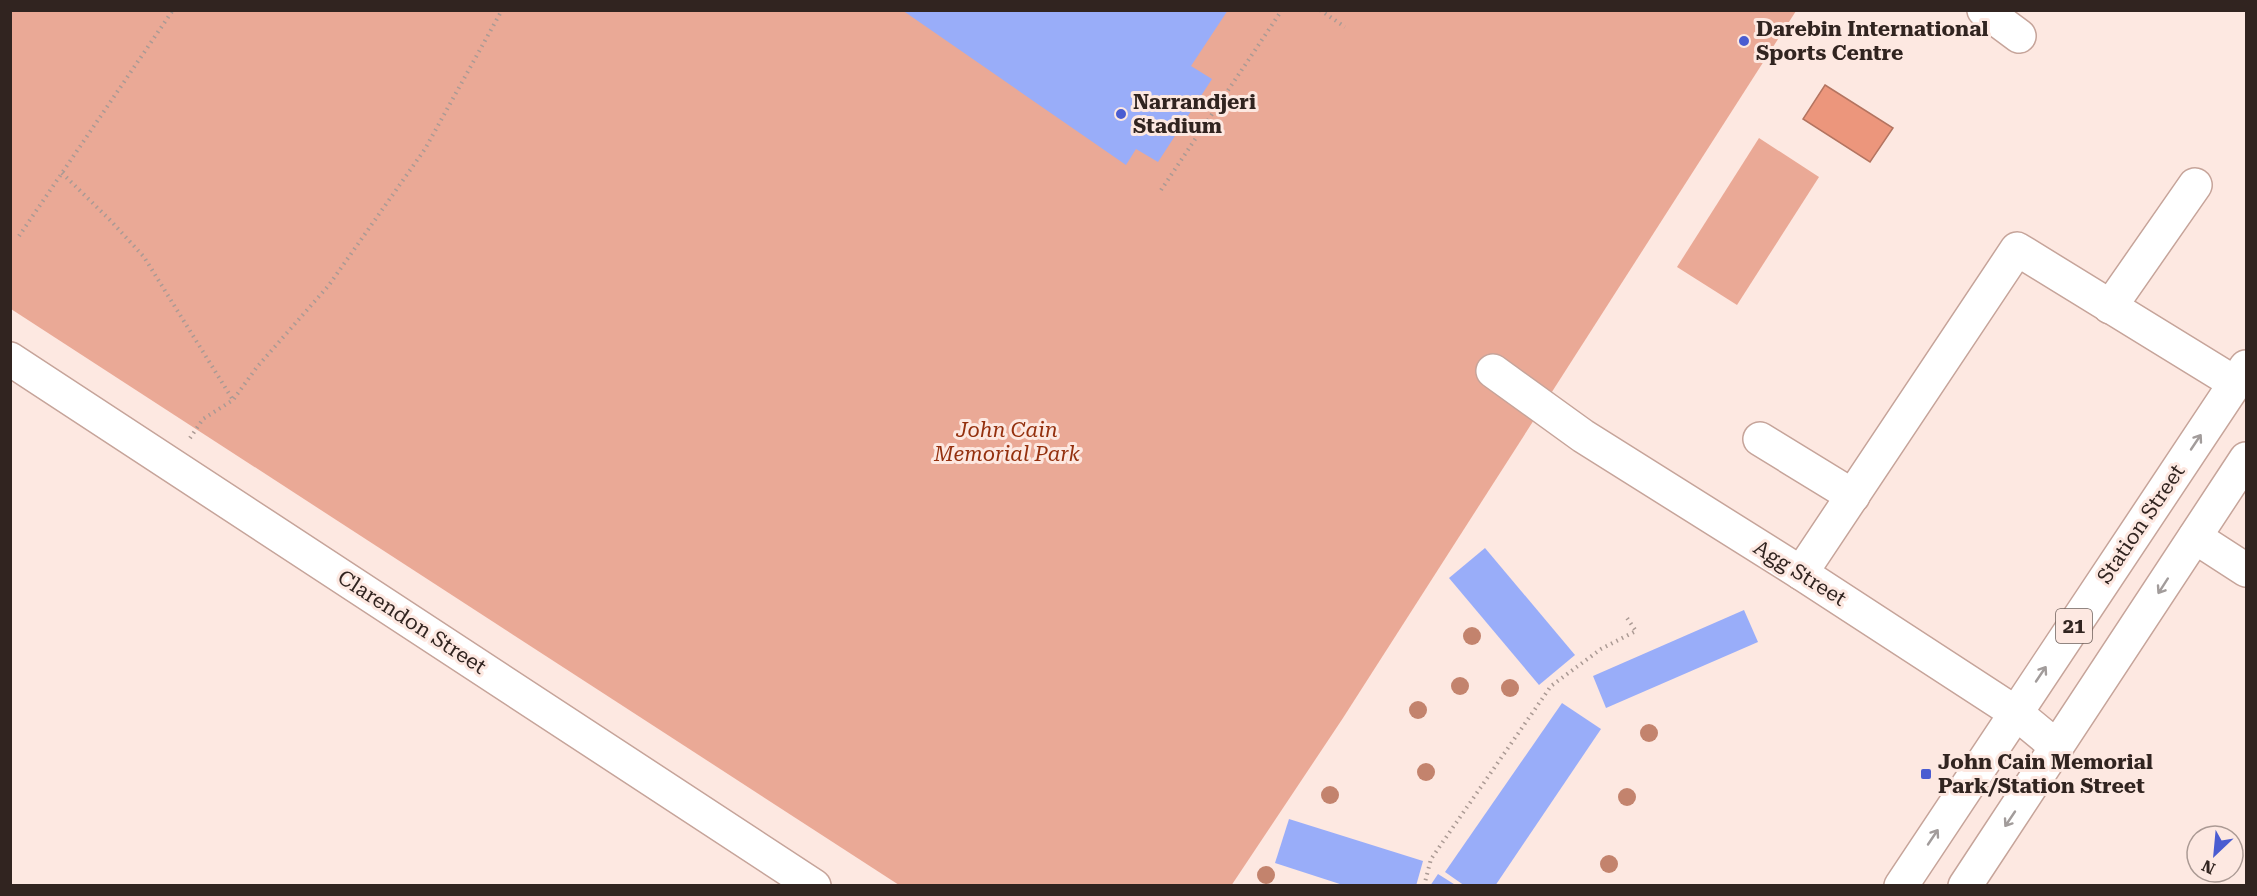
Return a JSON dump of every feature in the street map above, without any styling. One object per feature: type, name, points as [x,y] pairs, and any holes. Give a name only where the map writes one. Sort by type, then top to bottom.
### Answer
[{"type":"street","points":[[1984,10],[2019,36]]},
{"type":"street","points":[[2110,307],[2195,185]]},
{"type":"street","points":[[1801,573],[2017,249],[2110,307],[2241,375]]},
{"type":"street","name":"Clarendon Street","points":[[10,359],[814,885]]},
{"type":"street","name":"Agg Street","points":[[1493,371],[1583,436],[1801,573],[2016,713]]},
{"type":"street","name":"Station Street","points":[[1901,885],[2241,375]]},
{"type":"street","points":[[1760,439],[1852,496]]},
{"type":"street","name":"21","points":[[1965,885],[2247,459]]},
{"type":"street","points":[[2195,537],[2247,570]]},
{"type":"street","points":[[2016,713],[2057,747]]},
{"type":"path","points":[[19,236],[173,10]]},
{"type":"path","points":[[172,465],[203,419],[233,400],[257,367],[329,285],[425,149],[502,10]]},
{"type":"path","points":[[1161,190],[1282,10]]},
{"type":"path","points":[[1320,10],[1345,27]]},
{"type":"path","points":[[62,173],[144,257],[233,400]]},
{"type":"path","points":[[1424,885],[1431,859],[1551,686],[1601,649],[1636,631],[1627,618]]},
{"type":"green space","name":"John Cain Memorial Park","points":[[10,11],[1796,11],[1343,718],[1231,886],[899,885],[11,309]]},
{"type":"green space","points":[[1759,138],[1819,177],[1737,305],[1677,267]]},
{"type":"shaded area","points":[[1825,85],[1893,128],[1870,162],[1803,119]]},
{"type":"building","name":"Narrandjeri Stadium","points":[[902,10],[1228,10],[1191,66],[1212,79],[1158,162],[1136,149],[1126,165]]},
{"type":"building","points":[[1485,548],[1575,655],[1539,685],[1449,578]]},
{"type":"building","points":[[1744,610],[1758,642],[1606,708],[1593,676]]},
{"type":"building","points":[[1562,703],[1601,729],[1495,886],[1465,886],[1445,872]]},
{"type":"building","points":[[1289,819],[1423,861],[1416,886],[1346,886],[1275,863]]},
{"type":"building","points":[[1438,874],[1457,886],[1430,886]]},
{"type":"place","name":"Darebin International Sports Centre","points":[[1744,41]]},
{"type":"place","name":"Narrandjeri Stadium","points":[[1121,114]]},
{"type":"place","name":"John Cain Memorial Park/Station Street","points":[[1926,774]]}]
